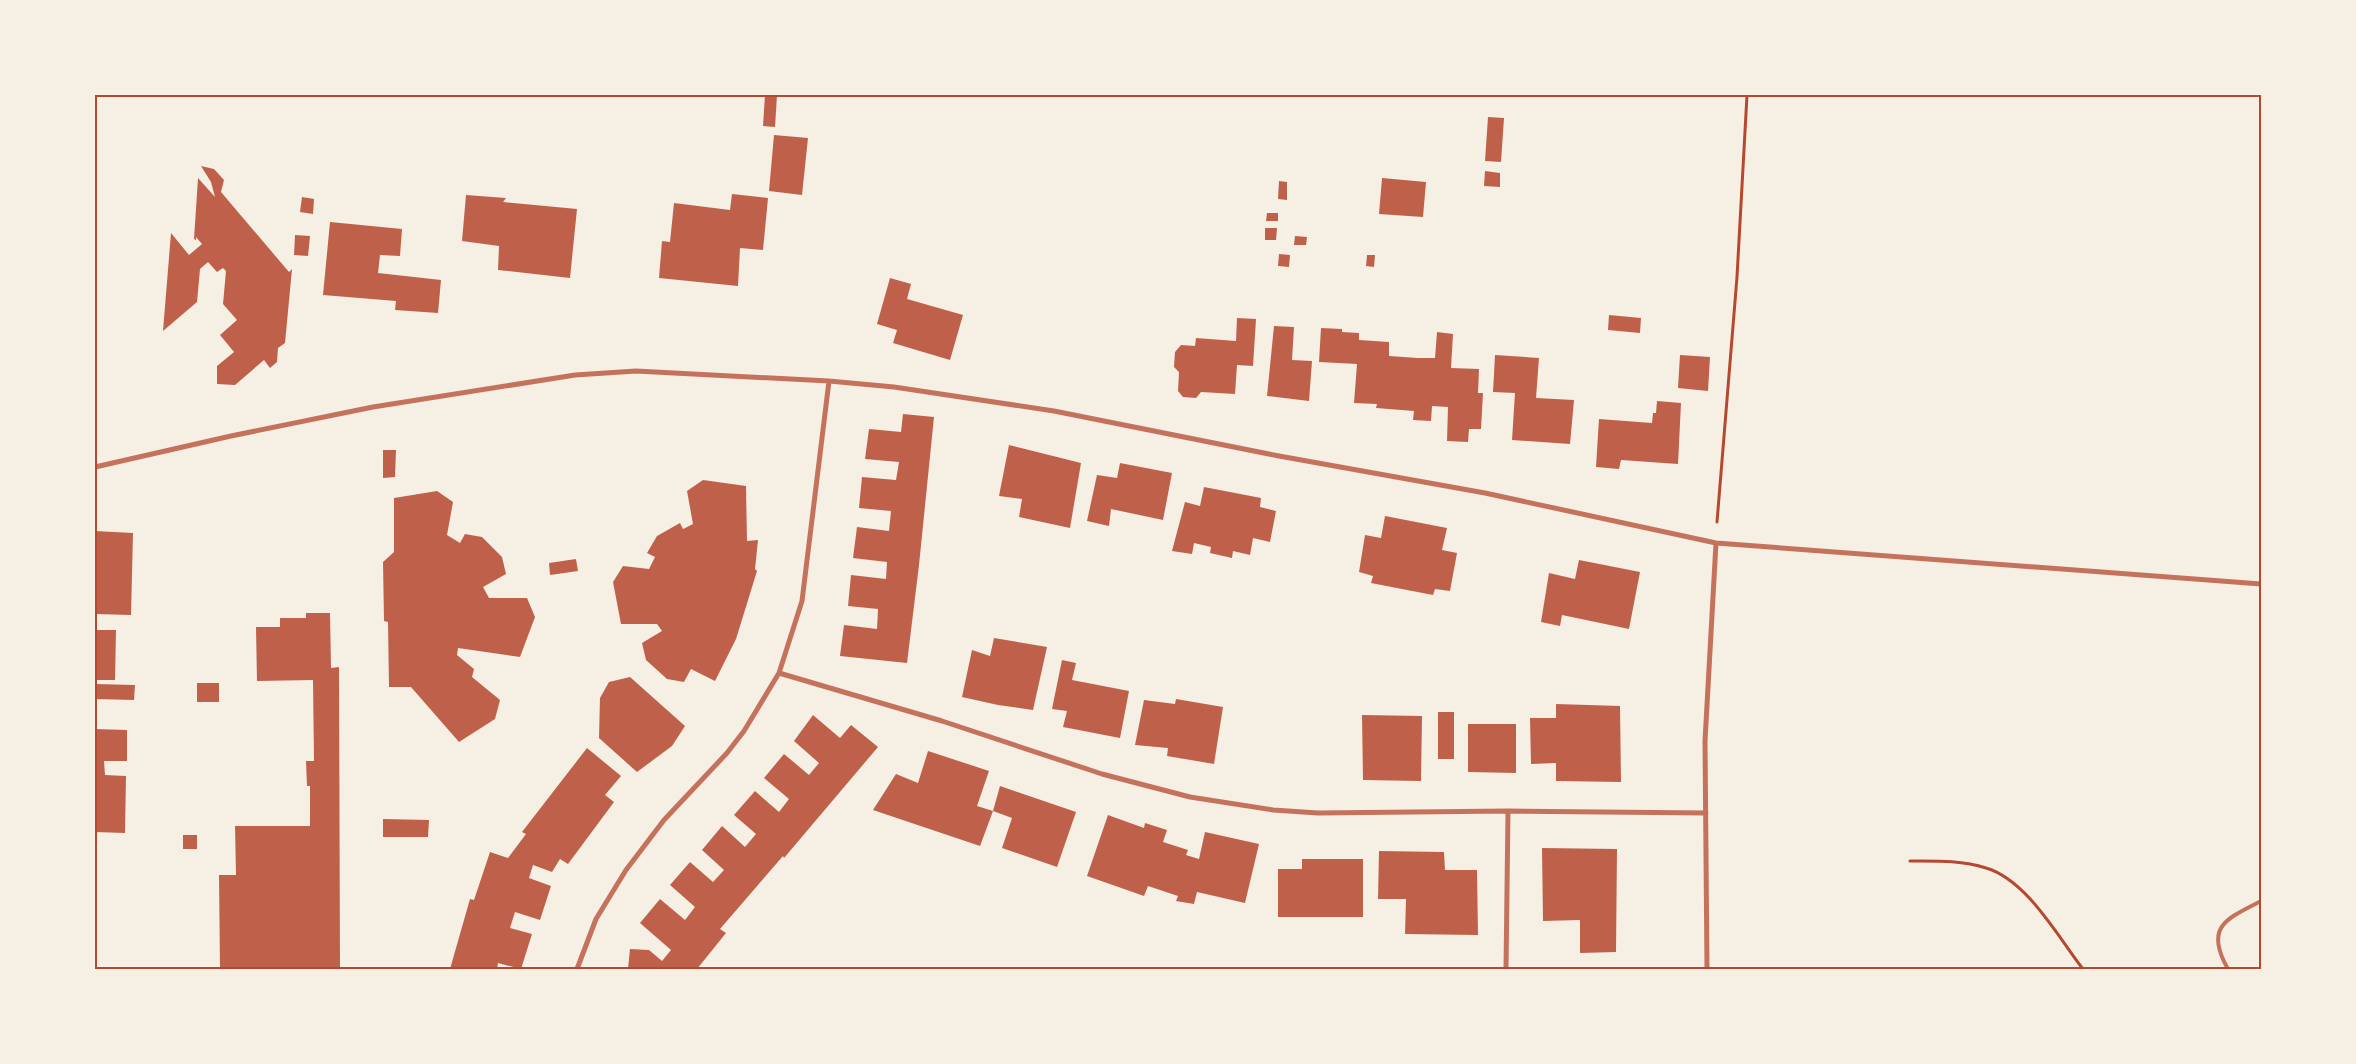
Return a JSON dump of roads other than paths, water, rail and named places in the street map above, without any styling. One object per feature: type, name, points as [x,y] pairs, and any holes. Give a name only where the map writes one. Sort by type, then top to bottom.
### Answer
[{"type":"street","points":[[95,466],[374,407],[575,375],[636,370],[829,381],[894,387],[1054,411],[1279,456],[1485,492],[1716,543],[2261,584]]},
{"type":"street","points":[[577,969],[596,919],[626,870],[664,820],[727,754],[749,723],[779,673],[802,601],[829,381]]},
{"type":"street","points":[[1707,969],[1705,741],[1716,543]]},
{"type":"street","points":[[779,673],[942,722],[1102,774],[1190,797],[1273,810],[1318,813],[1706,813]]},
{"type":"street","points":[[1506,969],[1508,812]]},
{"type":"lane","points":[[2228,969],[2217,946],[2222,926],[2235,914],[2261,901]]}]
